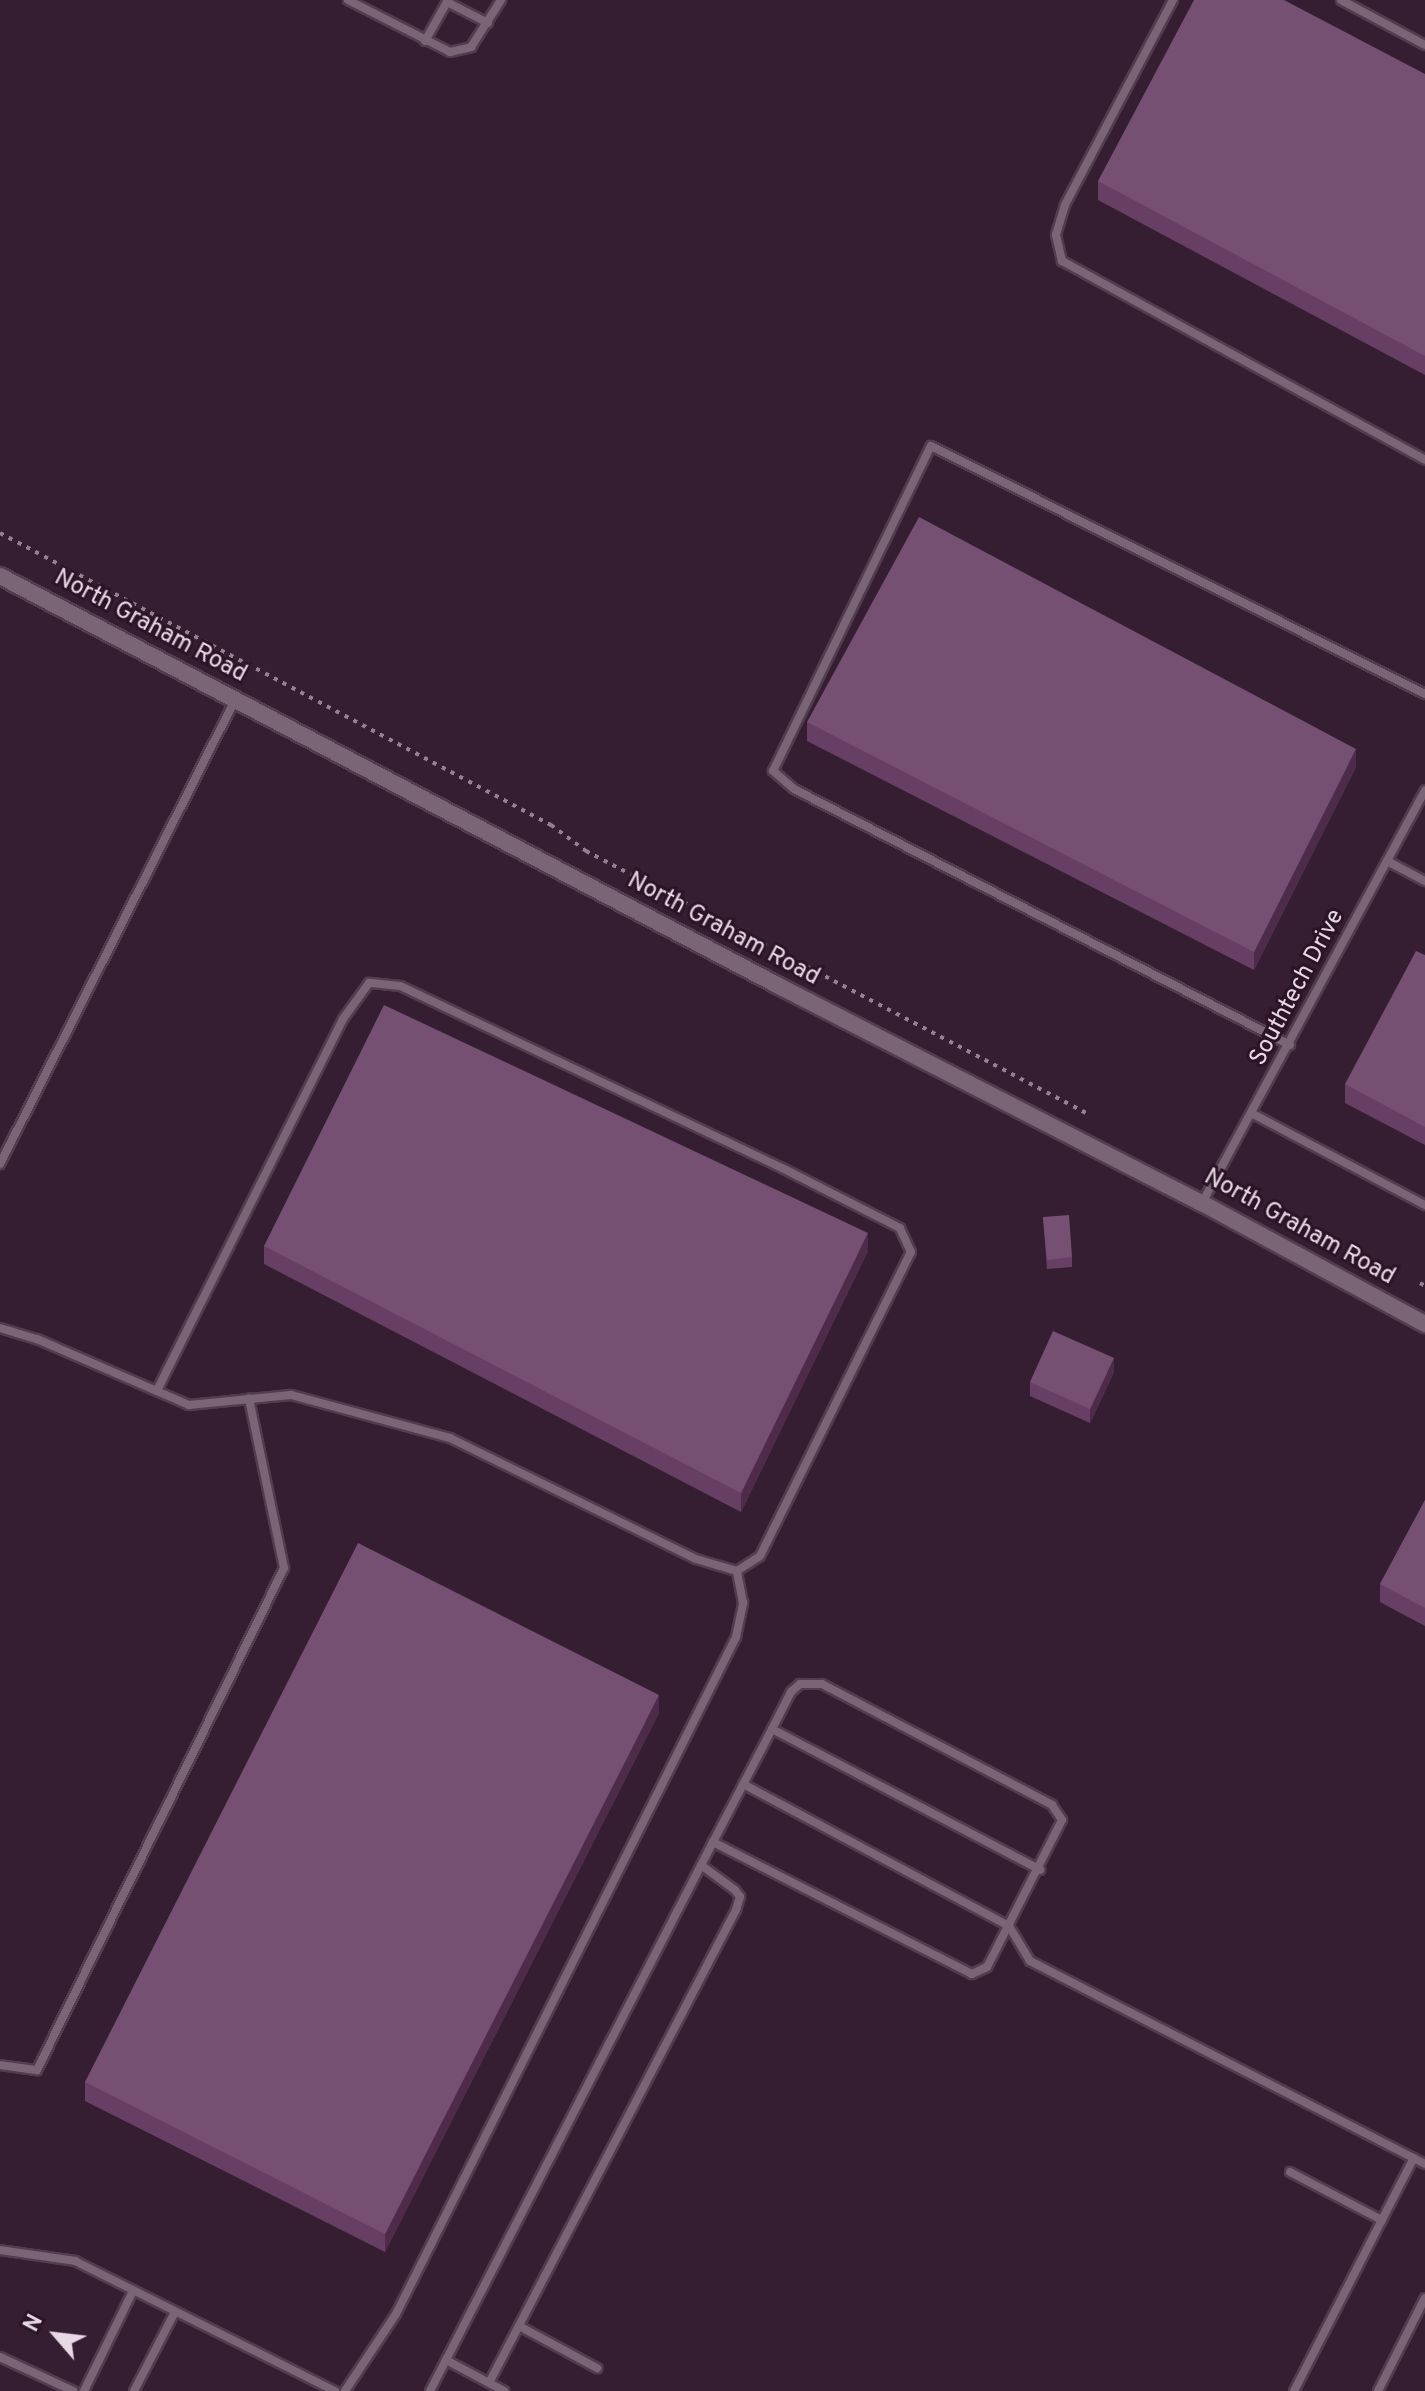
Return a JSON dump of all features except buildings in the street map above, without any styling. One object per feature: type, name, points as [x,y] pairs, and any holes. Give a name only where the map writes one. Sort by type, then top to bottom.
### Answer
[{"type":"street","name":"North Graham Road","points":[[0,576],[1202,1203],[1425,1324]]},
{"type":"lane","points":[[348,0],[450,52],[471,47],[501,0]]},
{"type":"lane","points":[[1173,0],[1065,205],[1056,235],[1062,261],[1425,460]]},
{"type":"lane","points":[[1341,0],[1425,45]]},
{"type":"lane","points":[[425,41],[446,1],[488,23]]},
{"type":"lane","points":[[1290,1045],[794,789],[773,771],[931,446],[1425,694]]},
{"type":"lane","points":[[0,1164],[235,700]]},
{"type":"lane","name":"Southtech Drive","points":[[1202,1203],[1253,1114],[1425,790]]},
{"type":"lane","points":[[1387,861],[1425,881]]},
{"type":"lane","points":[[0,1328],[189,1405],[291,1395],[450,1438],[696,1559],[737,1571],[760,1556],[894,1295],[911,1252],[900,1228],[400,986],[369,983],[343,1019],[157,1390]]},
{"type":"lane","points":[[1253,1114],[1425,1205]]},
{"type":"lane","points":[[0,2065],[37,2070],[284,1568],[249,1399]]},
{"type":"lane","points":[[345,2391],[396,2314],[736,1637],[743,1603],[737,1571]]},
{"type":"lane","points":[[430,2391],[701,1865],[791,1692],[800,1684],[822,1684],[1059,1810],[1062,1820],[1040,1870],[987,1967],[972,1974],[713,1842]]},
{"type":"lane","points":[[772,1729],[1040,1870]]},
{"type":"lane","points":[[743,1784],[1009,1926],[1030,1961],[1425,2164]]},
{"type":"lane","points":[[489,2383],[736,1910],[740,1897],[735,1890],[701,1865]]},
{"type":"lane","points":[[1294,2391],[1414,2158]]},
{"type":"lane","points":[[1290,2172],[1382,2220]]},
{"type":"lane","points":[[0,2250],[25,2250],[75,2261],[335,2391]]},
{"type":"lane","points":[[84,2391],[133,2291]]},
{"type":"lane","points":[[1378,2391],[1425,2298]]},
{"type":"lane","points":[[134,2391],[175,2312]]},
{"type":"lane","points":[[519,2326],[597,2368]]},
{"type":"lane","points":[[0,2357],[73,2391]]},
{"type":"lane","points":[[446,2360],[504,2391]]},
{"type":"path","points":[[0,533],[551,825],[586,851],[1088,1114]]}]
